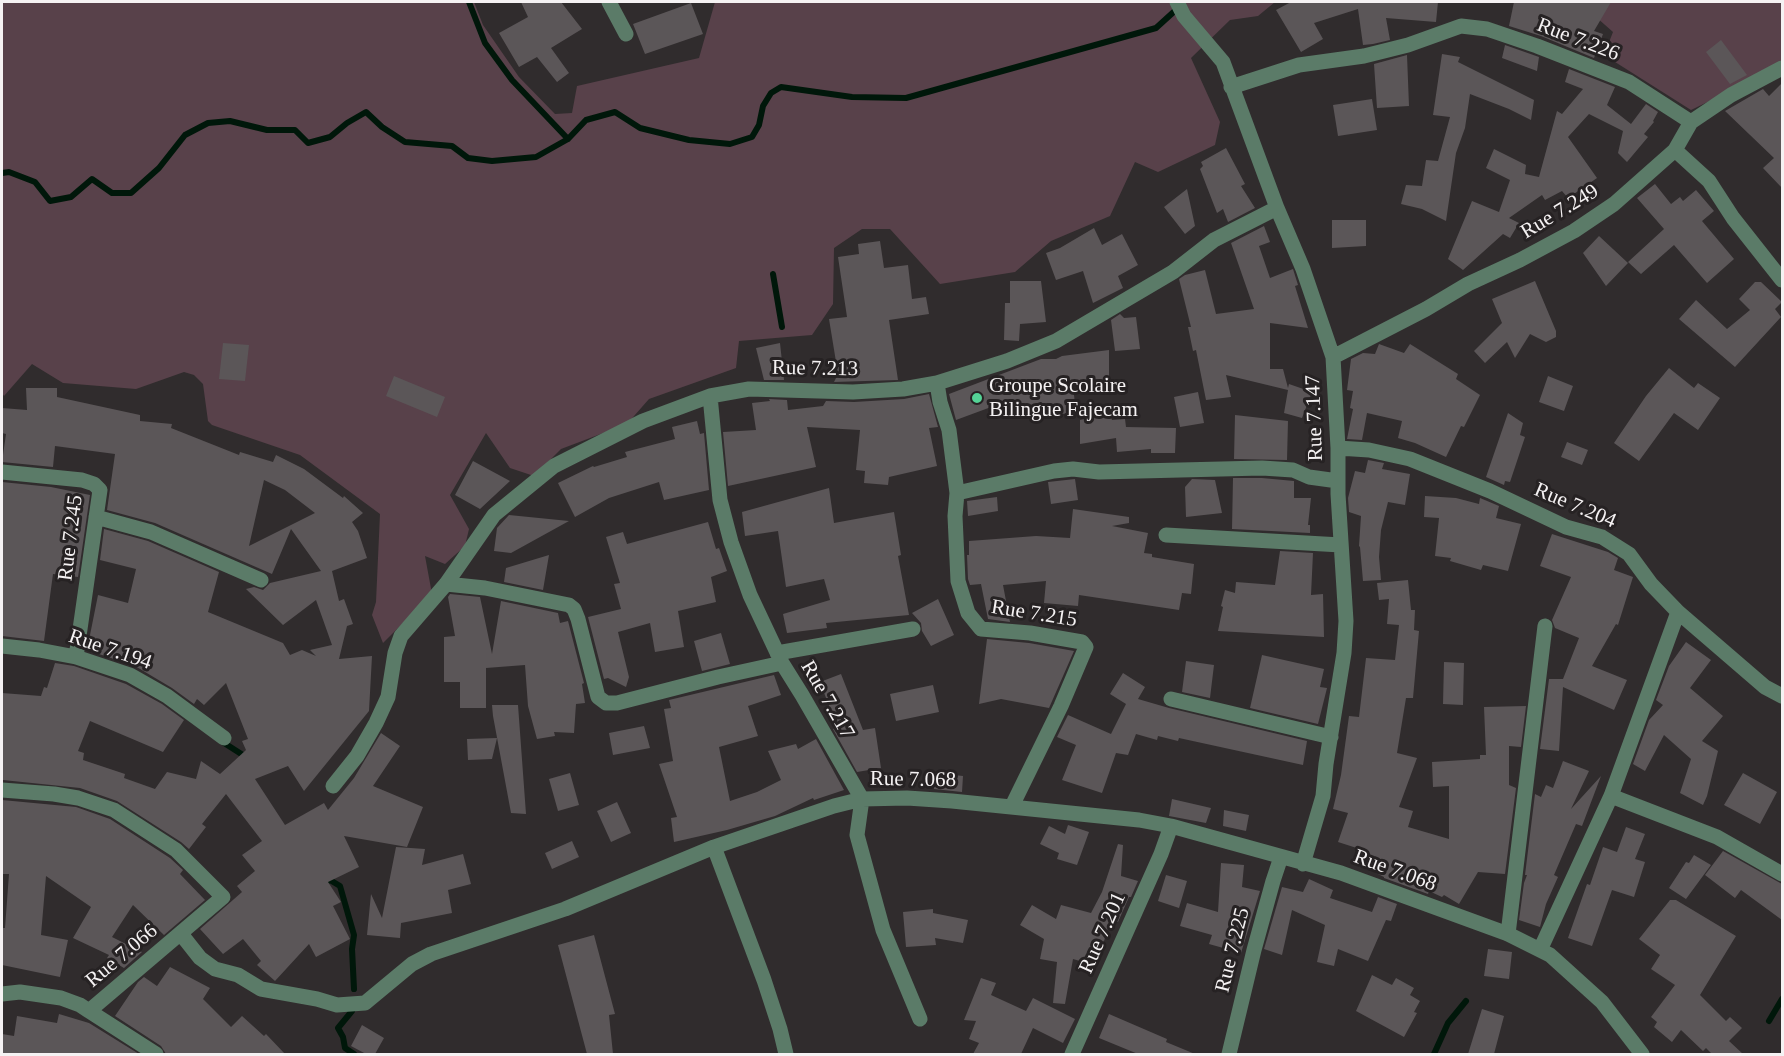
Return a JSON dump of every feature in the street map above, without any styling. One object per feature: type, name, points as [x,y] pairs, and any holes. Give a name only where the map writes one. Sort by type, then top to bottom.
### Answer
[{"type":"street","points":[[609,2],[626,34]]},
{"type":"street","name":"Rue 7.147","points":[[1177,2],[1184,16],[1223,62],[1277,208],[1303,269],[1333,357],[1346,621],[1344,653],[1323,796],[1303,864]]},
{"type":"street","name":"Rue 7.226","points":[[1231,87],[1299,65],[1364,56],[1408,45],[1461,26],[1497,32],[1629,82],[1691,122]]},
{"type":"street","name":"Rue 7.249","points":[[1333,357],[1426,309],[1468,284],[1574,231],[1614,204],[1675,150],[1691,122],[1731,95],[1782,68]]},
{"type":"street","points":[[1675,150],[1709,181],[1733,218],[1782,280]]},
{"type":"street","name":"Rue 7.213","points":[[333,786],[357,756],[388,697],[394,652],[401,636],[446,584],[494,514],[554,466],[643,421],[710,396],[749,389],[853,392],[903,389],[937,383],[1007,361],[1056,341],[1164,277],[1214,240],[1277,208]]},
{"type":"street","name":"Rue 7.215","points":[[937,383],[949,430],[957,493],[955,516],[958,580],[968,613],[981,629],[1030,633],[1082,642],[1086,647],[1061,706],[1012,806]]},
{"type":"street","name":"Rue 7.217","points":[[710,396],[720,500],[730,542],[750,595],[779,658],[862,799]]},
{"type":"street","name":"Rue 7.204","points":[[1338,448],[1369,450],[1410,459],[1490,491],[1566,527],[1602,537],[1629,554],[1651,584],[1678,612],[1765,687],[1782,696]]},
{"type":"street","points":[[957,493],[1054,471],[1073,470],[1099,472],[1262,468],[1293,470],[1309,477],[1338,481]]},
{"type":"street","name":"Rue 7.245","points":[[2,472],[82,480],[94,484],[100,490],[76,657]]},
{"type":"street","points":[[96,517],[151,532],[261,580]]},
{"type":"street","points":[[1166,535],[1341,545]]},
{"type":"street","points":[[446,584],[485,588],[569,604],[578,619],[598,697],[606,704],[617,704],[779,658],[913,629]]},
{"type":"street","points":[[1540,950],[1611,796],[1678,612]]},
{"type":"street","points":[[1508,934],[1545,626]]},
{"type":"street","name":"Rue 7.194","points":[[2,646],[76,657],[130,675],[167,696],[224,738]]},
{"type":"street","points":[[1171,699],[1331,737]]},
{"type":"street","name":"Rue 7.066","points":[[2,790],[70,796],[114,810],[176,850],[223,897],[88,1011],[80,1005],[61,998],[20,992],[2,994]]},
{"type":"street","points":[[1611,796],[1717,837],[1782,874]]},
{"type":"street","name":"Rue 7.068","points":[[181,934],[200,958],[215,969],[238,975],[261,989],[337,1005],[365,1003],[412,964],[431,954],[565,909],[714,847],[834,806],[862,799],[907,798],[1012,806],[1139,820],[1171,826],[1341,873],[1508,934],[1540,950],[1568,969],[1602,1002],[1634,1052]]},
{"type":"street","points":[[862,799],[857,835],[883,930],[920,1019]]},
{"type":"street","name":"Rue 7.201","points":[[1071,1054],[1161,854],[1171,826]]},
{"type":"street","points":[[714,847],[764,980],[786,1054]]},
{"type":"street","name":"Rue 7.225","points":[[1229,1054],[1272,881],[1281,857]]},
{"type":"street","points":[[88,1011],[156,1054]]},
{"type":"shaded area","points":[[2,2],[474,2],[483,25],[519,77],[555,114],[572,113],[577,86],[699,58],[715,2],[1275,2],[1258,16],[1230,20],[1191,58],[1220,122],[1215,145],[1158,172],[1135,162],[1110,216],[1051,241],[1015,272],[940,284],[890,229],[862,229],[834,248],[833,304],[812,335],[739,341],[736,368],[649,399],[627,424],[561,449],[534,476],[510,468],[486,433],[450,495],[469,529],[465,546],[445,564],[425,556],[432,594],[383,643],[372,615],[376,602],[380,514],[300,455],[212,425],[208,421],[203,384],[194,375],[184,372],[136,389],[63,383],[32,364],[4,396],[2,393]]},
{"type":"shaded area","points":[[1579,2],[1782,2],[1782,66],[1691,110],[1604,55],[1613,32]]},
{"type":"building","points":[[521,2],[561,2],[582,29],[551,48],[569,73],[557,82],[537,57],[519,67],[499,33],[528,17]]},
{"type":"building","points":[[1291,2],[1438,2],[1436,22],[1386,18],[1390,40],[1373,44],[1363,45],[1358,9],[1314,23],[1323,39],[1301,52],[1276,10]]},
{"type":"building","points":[[1514,2],[1611,2],[1594,31],[1603,34],[1594,58],[1541,36],[1509,26]]},
{"type":"building","points":[[691,3],[703,34],[645,54],[633,24]]},
{"type":"building","points":[[1721,40],[1747,75],[1730,84],[1706,52]]},
{"type":"building","points":[[1505,45],[1539,57],[1537,71],[1502,58]]},
{"type":"building","points":[[1442,54],[1460,57],[1458,62],[1534,100],[1531,120],[1470,94],[1465,128],[1456,153],[1446,221],[1422,209],[1401,204],[1406,185],[1422,186],[1426,160],[1438,161],[1450,117],[1433,115]]},
{"type":"building","points":[[1407,55],[1409,106],[1377,108],[1374,64]]},
{"type":"building","points":[[1569,69],[1615,87],[1607,105],[1631,124],[1646,104],[1658,112],[1654,122],[1644,134],[1648,137],[1627,162],[1618,153],[1623,131],[1589,114],[1568,137],[1597,178],[1568,198],[1562,191],[1545,200],[1542,195],[1509,218],[1519,223],[1510,238],[1503,234],[1463,270],[1448,259],[1472,201],[1499,212],[1510,180],[1486,168],[1494,149],[1526,165],[1525,174],[1539,177],[1557,111],[1562,114],[1583,89],[1565,82]]},
{"type":"building","points":[[1782,83],[1782,188],[1763,168],[1774,158],[1725,111],[1763,89],[1769,96]]},
{"type":"building","points":[[1372,99],[1377,130],[1338,136],[1333,105]]},
{"type":"building","points":[[1226,148],[1245,184],[1241,186],[1255,208],[1228,222],[1223,209],[1217,213],[1200,169],[1203,166],[1201,162]]},
{"type":"building","points":[[1655,184],[1671,204],[1680,197],[1683,201],[1696,190],[1714,211],[1702,221],[1734,259],[1707,283],[1674,245],[1641,274],[1628,262],[1664,229],[1637,198]]},
{"type":"building","points":[[1187,189],[1195,226],[1185,234],[1164,207]]},
{"type":"building","points":[[1332,220],[1366,220],[1366,246],[1332,248]]},
{"type":"building","points":[[1264,226],[1270,242],[1259,246],[1270,278],[1293,269],[1298,285],[1295,286],[1308,328],[1270,323],[1270,369],[1283,369],[1288,388],[1289,384],[1312,392],[1302,418],[1284,413],[1288,390],[1226,375],[1231,397],[1206,400],[1196,350],[1193,351],[1188,327],[1191,327],[1179,279],[1185,275],[1205,270],[1216,314],[1254,309],[1231,243]]},
{"type":"building","points":[[1094,228],[1102,245],[1122,234],[1138,265],[1118,276],[1123,288],[1093,303],[1083,271],[1056,280],[1046,253],[1060,248]]},
{"type":"building","points":[[1599,236],[1628,263],[1606,286],[1583,253]]},
{"type":"building","points":[[880,241],[884,268],[908,265],[912,299],[926,297],[929,314],[889,320],[898,380],[834,382],[838,374],[829,319],[847,317],[838,257],[859,254],[858,244]]},
{"type":"building","points":[[1010,281],[1041,281],[1046,322],[1020,324],[1019,341],[1004,340],[1005,303],[1010,303]]},
{"type":"building","points":[[1535,281],[1556,331],[1556,337],[1546,342],[1530,334],[1515,358],[1507,342],[1485,363],[1474,351],[1502,323],[1492,299]]},
{"type":"building","points":[[1755,282],[1761,282],[1782,302],[1775,309],[1781,317],[1735,367],[1679,319],[1696,300],[1727,329],[1750,310],[1739,299]]},
{"type":"building","points":[[1120,314],[1124,318],[1136,317],[1140,349],[1115,351],[1111,320]]},
{"type":"building","points":[[223,343],[249,345],[245,381],[219,379]]},
{"type":"building","points":[[780,343],[784,380],[764,380],[756,348]]},
{"type":"building","points":[[1379,344],[1404,353],[1410,344],[1458,374],[1456,379],[1480,395],[1446,457],[1398,438],[1402,421],[1367,413],[1362,440],[1347,439],[1353,409],[1350,408],[1353,391],[1347,390],[1351,359],[1363,353],[1375,354]]},
{"type":"building","points":[[1109,350],[1109,380],[1091,379],[1091,384],[1073,386],[1076,413],[1044,415],[1044,412],[1010,413],[1010,400],[956,420],[949,394],[1041,359],[1056,359],[1062,356]]},
{"type":"building","points":[[1669,368],[1694,388],[1698,383],[1720,398],[1698,430],[1674,413],[1639,461],[1614,443],[1646,396]]},
{"type":"building","points":[[394,376],[445,397],[437,417],[386,396]]},
{"type":"building","points":[[1548,376],[1573,386],[1564,411],[1539,402]]},
{"type":"building","points":[[26,388],[57,388],[57,397],[140,415],[140,421],[172,424],[171,428],[239,455],[240,452],[273,462],[276,455],[304,469],[343,498],[344,496],[363,513],[352,522],[358,531],[367,558],[332,571],[339,601],[344,599],[353,624],[347,626],[339,659],[372,656],[369,711],[304,791],[288,766],[255,779],[285,825],[324,803],[328,810],[354,778],[381,733],[400,746],[373,786],[423,807],[407,847],[344,836],[359,867],[328,882],[341,902],[333,906],[350,939],[316,957],[309,944],[275,981],[257,965],[261,961],[243,939],[223,954],[200,929],[242,892],[237,886],[255,871],[242,855],[262,841],[226,794],[202,824],[206,827],[189,849],[117,801],[80,788],[3,780],[2,693],[41,696],[44,687],[47,688],[55,663],[74,666],[126,684],[162,704],[184,720],[163,752],[90,721],[78,751],[84,753],[83,760],[125,774],[124,778],[155,789],[167,772],[196,779],[201,761],[220,774],[246,750],[242,741],[248,739],[226,683],[204,705],[197,699],[194,704],[135,666],[87,650],[98,595],[128,603],[136,569],[100,560],[104,529],[148,541],[219,572],[208,612],[283,643],[290,655],[302,650],[316,656],[310,650],[332,645],[316,600],[283,625],[246,589],[254,587],[263,590],[270,583],[321,571],[291,529],[272,574],[155,523],[107,510],[115,454],[55,446],[53,467],[2,462],[6,434],[2,433],[2,408],[27,410]],"holes":[[[264,480],[285,490],[315,513],[249,546]]]},
{"type":"building","points":[[1198,392],[1204,423],[1180,427],[1174,397]]},
{"type":"building","points":[[929,394],[938,427],[929,428],[937,466],[889,477],[888,485],[864,483],[865,471],[856,470],[860,430],[807,427],[816,467],[728,486],[723,432],[756,430],[752,403],[770,401],[769,399],[787,400],[788,410],[823,406],[826,401],[904,399]]},
{"type":"building","points":[[1508,413],[1523,423],[1520,435],[1525,437],[1510,482],[1505,481],[1504,485],[1486,477]]},
{"type":"building","points":[[1110,414],[1112,420],[1125,419],[1126,427],[1176,428],[1175,453],[1151,453],[1151,449],[1117,452],[1116,438],[1080,444],[1080,420]]},
{"type":"building","points":[[1235,415],[1288,421],[1287,460],[1234,459]]},
{"type":"building","points":[[697,421],[700,434],[704,433],[709,490],[664,500],[659,482],[609,498],[575,517],[558,483],[593,466],[627,457],[625,452],[675,439],[672,427]]},
{"type":"building","points":[[1567,442],[1588,450],[1582,465],[1561,457]]},
{"type":"building","points":[[1368,460],[1384,463],[1382,469],[1410,474],[1405,505],[1388,502],[1381,530],[1379,557],[1381,580],[1363,581],[1359,546],[1361,516],[1349,512],[1348,498],[1355,471],[1365,473]]},
{"type":"building","points":[[473,461],[510,481],[480,509],[455,495]]},
{"type":"building","points":[[1233,478],[1294,481],[1294,498],[1311,498],[1308,525],[1310,525],[1310,533],[1232,529]]},
{"type":"building","points":[[1075,479],[1078,500],[1051,504],[1048,482]]},
{"type":"building","points":[[1192,479],[1215,480],[1222,513],[1186,517],[1185,487]]},
{"type":"building","points":[[2,482],[51,487],[90,495],[78,577],[53,574],[44,641],[2,636]]},
{"type":"building","points":[[829,488],[834,523],[894,512],[901,555],[898,556],[909,615],[826,623],[827,628],[787,633],[783,614],[830,600],[824,579],[786,587],[778,531],[745,536],[742,512]]},
{"type":"building","points":[[1425,496],[1456,498],[1479,504],[1480,498],[1499,506],[1496,518],[1521,524],[1508,571],[1483,565],[1481,570],[1450,561],[1451,558],[1435,556],[1439,518],[1424,517]]},
{"type":"building","points":[[997,497],[998,511],[968,516],[967,501]]},
{"type":"building","points":[[1073,509],[1129,517],[1129,523],[1112,526],[1148,533],[1144,553],[1152,554],[1152,557],[1194,564],[1191,594],[1182,593],[1179,610],[1079,595],[1078,606],[1044,603],[1046,581],[1003,585],[1010,622],[988,619],[981,584],[970,585],[968,579],[969,541],[1036,536],[1070,538]]},
{"type":"building","points":[[509,515],[569,521],[511,553],[494,551],[497,528]]},
{"type":"building","points":[[708,522],[716,549],[719,548],[727,571],[711,577],[716,602],[678,611],[684,647],[655,652],[650,623],[618,632],[629,677],[626,687],[608,678],[604,679],[588,617],[621,609],[614,584],[620,583],[606,537],[623,532],[627,544]]},
{"type":"building","points":[[1552,534],[1608,552],[1618,558],[1614,570],[1633,577],[1618,625],[1616,624],[1592,666],[1627,680],[1614,710],[1563,687],[1559,751],[1540,749],[1549,679],[1563,679],[1579,638],[1555,628],[1552,620],[1571,577],[1540,566]]},
{"type":"building","points":[[1280,551],[1313,553],[1311,595],[1323,594],[1324,637],[1218,631],[1225,590],[1235,593],[1236,582],[1275,585]]},
{"type":"building","points":[[549,555],[543,590],[504,582],[506,568]]},
{"type":"building","points":[[1408,580],[1411,610],[1415,610],[1414,630],[1419,631],[1413,698],[1406,698],[1397,753],[1417,758],[1399,807],[1413,811],[1408,827],[1449,839],[1449,786],[1433,787],[1432,762],[1480,759],[1480,755],[1486,755],[1484,707],[1526,706],[1521,747],[1509,746],[1509,785],[1516,788],[1505,874],[1478,872],[1459,904],[1444,895],[1442,897],[1429,891],[1428,894],[1384,878],[1378,874],[1379,872],[1362,867],[1366,851],[1338,842],[1348,813],[1333,809],[1341,775],[1349,716],[1359,717],[1366,658],[1395,660],[1399,625],[1387,624],[1389,599],[1379,600],[1377,583]]},
{"type":"building","points":[[450,594],[480,597],[492,654],[501,601],[558,613],[560,623],[568,621],[584,683],[582,684],[585,703],[576,704],[574,733],[554,732],[555,736],[537,739],[528,706],[525,665],[486,668],[486,708],[460,708],[460,682],[444,682],[444,637],[455,636],[448,597]]},
{"type":"building","points":[[938,599],[954,635],[931,646],[922,631],[921,623],[912,613]]},
{"type":"building","points":[[721,633],[730,664],[702,671],[694,641]]},
{"type":"building","points":[[987,639],[1074,651],[1049,708],[1001,699],[979,704]]},
{"type":"building","points":[[1686,642],[1711,660],[1690,688],[1723,716],[1702,741],[1718,751],[1703,805],[1680,793],[1691,759],[1664,735],[1645,771],[1633,764],[1649,720],[1663,705],[1656,700],[1669,666]]},
{"type":"building","points":[[1262,655],[1324,669],[1320,687],[1327,688],[1318,724],[1250,708]]},
{"type":"building","points":[[1186,661],[1214,665],[1210,698],[1182,692]]},
{"type":"building","points":[[1444,662],[1464,663],[1463,705],[1443,704]]},
{"type":"building","points":[[1123,673],[1145,687],[1138,699],[1307,741],[1303,765],[1179,738],[1178,741],[1158,736],[1157,740],[1136,734],[1128,755],[1116,753],[1102,793],[1062,780],[1076,745],[1057,737],[1068,715],[1111,734],[1126,704],[1110,694]]},
{"type":"building","points":[[841,674],[863,730],[875,728],[881,768],[857,772],[833,729],[837,727],[820,682]]},
{"type":"building","points":[[774,675],[781,695],[748,706],[758,736],[719,747],[730,801],[757,792],[781,780],[768,751],[796,744],[798,749],[816,739],[844,790],[814,800],[813,798],[775,816],[674,842],[671,818],[677,817],[659,764],[673,761],[664,709],[671,708],[669,700]]},
{"type":"building","points":[[933,685],[939,712],[896,721],[890,694]]},
{"type":"building","points":[[492,705],[518,705],[526,814],[511,813]]},
{"type":"building","points":[[644,726],[650,748],[613,755],[609,733]]},
{"type":"building","points":[[497,738],[492,759],[468,760],[467,739]]},
{"type":"building","points":[[1563,761],[1589,771],[1571,809],[1601,776],[1582,826],[1576,824],[1554,875],[1558,877],[1546,904],[1540,927],[1519,920],[1527,875],[1525,875],[1535,794],[1541,797],[1546,785],[1553,788]]},
{"type":"building","points":[[570,773],[579,805],[558,811],[549,779]]},
{"type":"building","points":[[935,773],[963,776],[962,792],[934,789]]},
{"type":"building","points":[[1743,773],[1777,792],[1760,824],[1724,805]]},
{"type":"building","points":[[1172,799],[1211,808],[1206,823],[1169,816]]},
{"type":"building","points":[[2,800],[76,807],[110,819],[170,858],[183,870],[180,874],[205,900],[164,935],[133,905],[112,937],[142,952],[124,968],[107,958],[109,955],[73,938],[91,907],[46,876],[41,935],[68,940],[60,977],[2,965],[2,928],[5,928],[9,874],[2,874]]},
{"type":"building","points":[[617,802],[631,833],[611,842],[597,811]]},
{"type":"building","points":[[1224,810],[1249,815],[1246,831],[1223,826]]},
{"type":"building","points":[[1068,825],[1089,832],[1077,865],[1057,859],[1059,853],[1040,844],[1049,826],[1065,834]]},
{"type":"building","points":[[1626,827],[1645,834],[1635,859],[1645,862],[1634,897],[1612,890],[1592,946],[1568,938],[1603,847],[1617,852]]},
{"type":"building","points":[[572,841],[579,857],[552,869],[545,853]]},
{"type":"building","points":[[1118,844],[1123,845],[1121,876],[1138,881],[1118,922],[1110,920],[1097,966],[1073,959],[1065,1004],[1053,1003],[1057,962],[1040,959],[1044,939],[1020,925],[1032,905],[1056,919],[1061,905],[1091,913],[1102,892]]},
{"type":"building","points":[[396,847],[425,849],[422,865],[463,854],[471,884],[448,890],[452,913],[401,923],[400,938],[367,935],[371,894],[382,918]]},
{"type":"building","points":[[1723,851],[1782,884],[1782,920],[1741,890],[1735,898],[1705,875]]},
{"type":"building","points":[[1694,855],[1711,865],[1686,899],[1669,888],[1686,862],[1689,863]]},
{"type":"building","points":[[1221,863],[1244,865],[1242,887],[1260,891],[1241,953],[1209,944],[1212,935],[1180,926],[1187,903],[1218,912]]},
{"type":"building","points":[[1166,875],[1187,881],[1179,908],[1158,901]]},
{"type":"building","points":[[1309,879],[1333,890],[1330,898],[1372,912],[1378,897],[1397,904],[1391,921],[1386,920],[1368,961],[1338,949],[1334,966],[1317,962],[1325,925],[1292,910],[1282,955],[1264,949],[1282,887],[1303,892]]},
{"type":"building","points":[[1670,900],[1676,900],[1736,936],[1700,995],[1726,1021],[1730,1017],[1742,1028],[1729,1041],[1743,1054],[1712,1054],[1706,1048],[1703,1051],[1681,1030],[1672,1042],[1654,1027],[1657,1022],[1651,1017],[1675,985],[1651,969],[1660,955],[1639,939]]},
{"type":"building","points":[[933,909],[933,913],[968,920],[963,943],[935,938],[936,945],[906,947],[903,912]]},
{"type":"building","points":[[594,935],[615,1014],[609,1015],[613,1054],[587,1054],[558,945]]},
{"type":"building","points":[[1488,949],[1512,952],[1509,979],[1484,976]]},
{"type":"building","points":[[170,967],[210,988],[203,999],[231,1027],[242,1016],[264,1036],[266,1034],[285,1054],[166,1054],[161,1046],[115,1016],[138,982],[144,977],[157,986]]},
{"type":"building","points":[[1372,975],[1392,985],[1396,978],[1414,988],[1410,995],[1420,1001],[1414,1012],[1417,1013],[1404,1037],[1356,1011]]},
{"type":"building","points":[[981,978],[996,983],[991,995],[1026,1011],[1033,998],[1075,1019],[1063,1043],[1033,1028],[1021,1054],[973,1054],[979,1043],[969,1039],[976,1021],[964,1020]]},
{"type":"building","points":[[1482,1009],[1504,1016],[1494,1054],[1468,1054]]},
{"type":"building","points":[[59,1014],[89,1023],[139,1054],[2,1054],[2,1034],[14,1036],[17,1016],[57,1023]]},
{"type":"building","points":[[1109,1014],[1195,1054],[1138,1054],[1099,1038]]},
{"type":"building","points":[[362,1025],[384,1038],[375,1054],[366,1054],[351,1046]]},
{"type":"waterway","points":[[469,2],[485,43],[512,80],[568,139]]},
{"type":"waterway","points":[[2,173],[9,172],[35,182],[50,201],[71,197],[92,179],[112,193],[131,193],[159,168],[185,135],[208,123],[230,121],[267,130],[295,130],[308,143],[330,137],[347,123],[366,112],[382,127],[405,142],[452,146],[468,158],[492,161],[536,157],[568,139],[586,120],[615,112],[640,128],[689,140],[730,144],[752,137],[759,125],[763,106],[771,93],[781,87],[852,97],[906,98],[1156,28],[1178,8]]},
{"type":"waterway","points":[[773,274],[782,327]]},
{"type":"waterway","points":[[221,741],[246,757]]},
{"type":"waterway","points":[[325,882],[330,880],[340,886],[354,935],[352,949],[354,989]]},
{"type":"waterway","points":[[1769,1021],[1782,999]]},
{"type":"waterway","points":[[1434,1054],[1448,1023],[1466,1001]]},
{"type":"waterway","points":[[352,1011],[338,1028],[345,1048],[354,1054]]},
{"type":"place","name":"Groupe Scolaire Bilingue Fajecam","points":[[977,398]]}]
